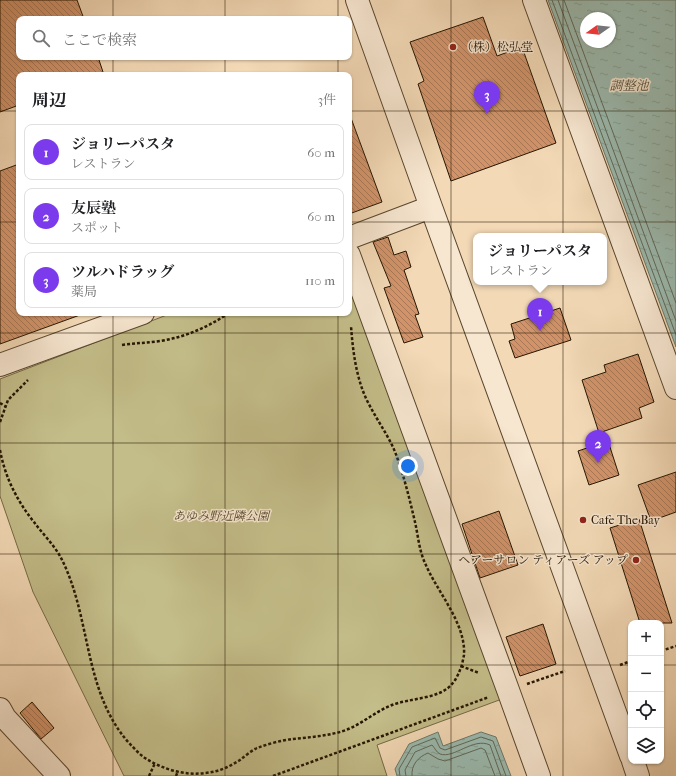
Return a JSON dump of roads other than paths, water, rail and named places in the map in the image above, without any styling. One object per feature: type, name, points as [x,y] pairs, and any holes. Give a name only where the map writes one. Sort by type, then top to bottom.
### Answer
[{"type":"street","points":[[357,0],[628,748]]},
{"type":"street","points":[[534,0],[676,388]]},
{"type":"street","points":[[352,237],[431,207]]},
{"type":"street","points":[[352,263],[538,776]]},
{"type":"street","points":[[0,365],[135,316]]},
{"type":"street","points":[[2,716],[59,776]]},
{"type":"street","points":[[634,764],[638,776]]},
{"type":"water","name":"調整池","points":[[548,0],[676,0],[676,347]]},
{"type":"water","points":[[438,732],[443,746],[481,732],[496,737],[511,776],[397,776],[395,769],[409,744]]},
{"type":"place","name":"（株）松弘堂","points":[[453,47]]},
{"type":"place","name":"ツルハドラッグ","points":[[487,114]]},
{"type":"place","name":"ジョリーパスタ","points":[[540,331]]},
{"type":"place","name":"友辰塾","points":[[598,463]]},
{"type":"place","name":"Cafe The Bay","points":[[583,520]]},
{"type":"place","name":"ヘアーサロン ティアーズ アップ","points":[[636,560]]},
{"type":"park label","name":"あゆみ野近隣公園","points":[[221,516]]}]
